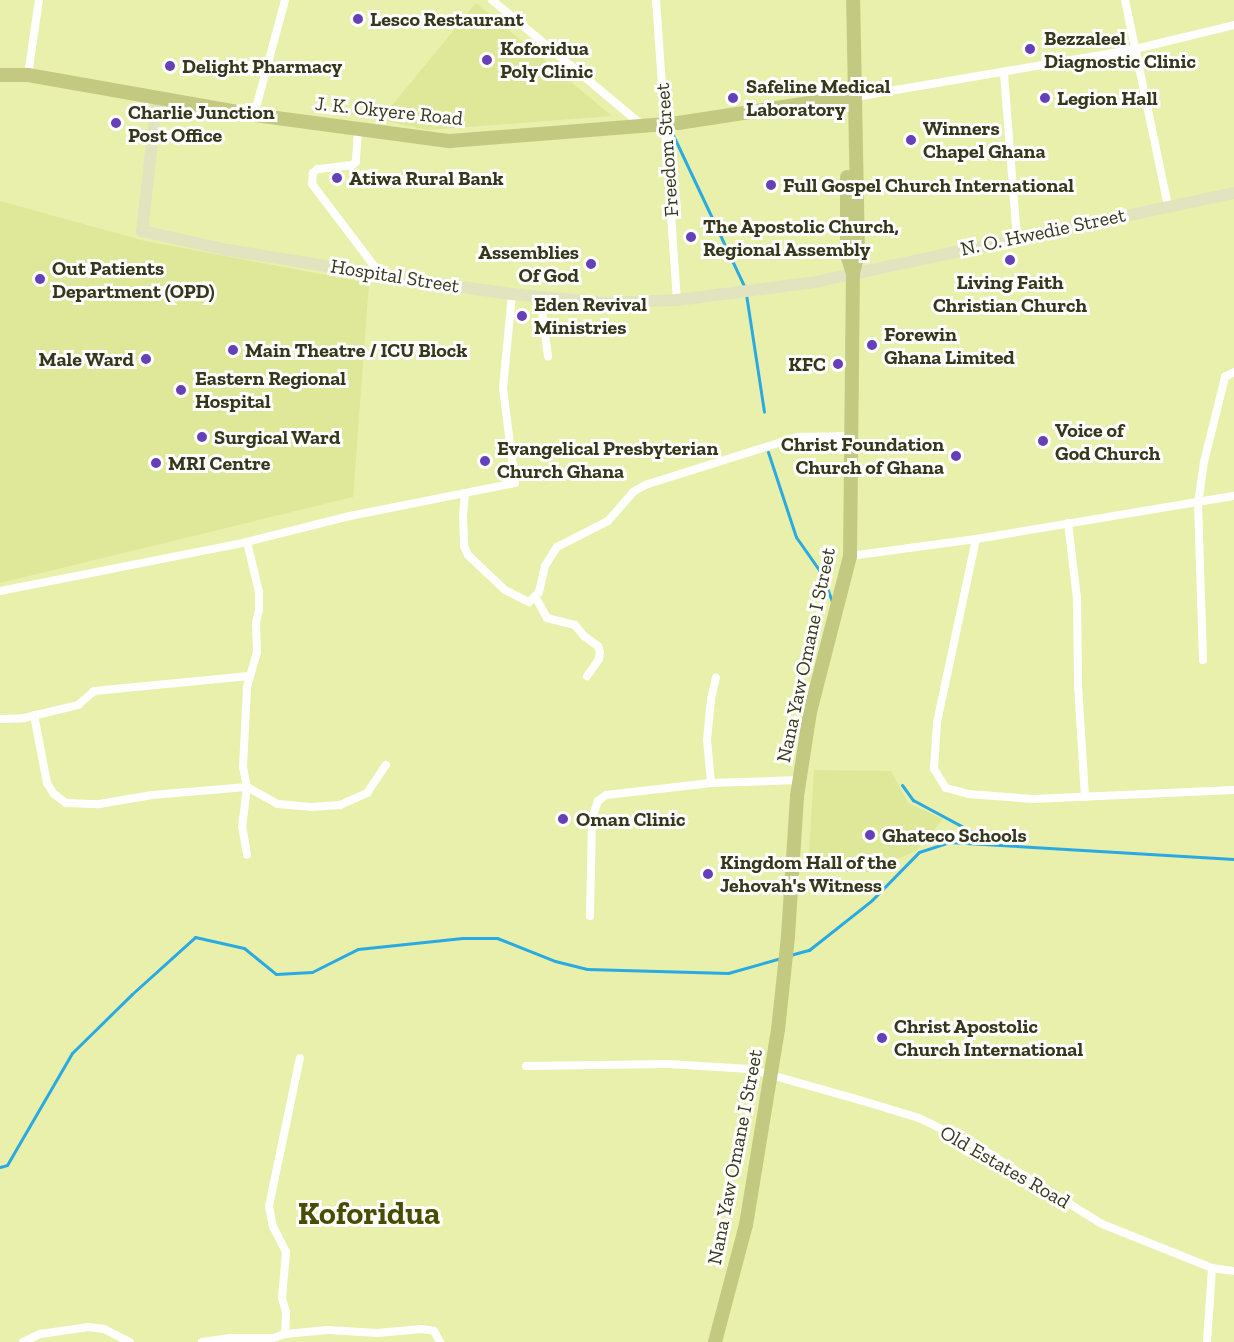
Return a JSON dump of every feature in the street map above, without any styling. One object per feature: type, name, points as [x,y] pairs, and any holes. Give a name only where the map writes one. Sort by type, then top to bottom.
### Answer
[{"type":"main road","name":"Nana Yaw Omane I Street","points":[[846,0],[851,97]]},
{"type":"main road","name":"Nana Yaw Omane I Street","points":[[715,1342],[746,1225],[770,1075],[788,936],[796,795],[810,712],[850,556],[853,273],[847,255],[853,0]]},
{"type":"main road","name":"J. K. Okyere Road","points":[[0,75],[28,75],[254,115],[450,141],[665,124],[851,97]]},
{"type":"street","points":[[28,75],[39,0]]},
{"type":"street","points":[[254,115],[285,0]]},
{"type":"street","points":[[492,0],[643,126]]},
{"type":"street","name":"Freedom Street","points":[[656,0],[677,300]]},
{"type":"street","points":[[1125,0],[1168,206]]},
{"type":"street","points":[[851,97],[1004,74],[1135,49],[1234,26]]},
{"type":"street","points":[[1004,74],[1017,238]]},
{"type":"street","name":"Hospital Street","points":[[157,98],[142,231],[228,250],[381,275],[512,294],[603,303],[677,300],[746,292],[815,282],[853,273]]},
{"type":"street","points":[[358,130],[356,162],[352,165],[317,169],[313,173],[312,184],[381,275]]},
{"type":"street","name":"N. O. Hwedie Street","points":[[853,273],[1234,193]]},
{"type":"street","points":[[0,591],[247,542],[350,516],[515,483],[503,388],[512,294]]},
{"type":"street","points":[[540,297],[548,356]]},
{"type":"street","points":[[1203,660],[1198,504],[1204,462],[1225,377],[1234,372]]},
{"type":"street","points":[[465,493],[464,546],[468,555],[505,590],[530,602],[536,598],[545,566],[557,547],[608,521],[633,492],[645,485],[797,437],[850,436]]},
{"type":"street","points":[[850,556],[976,539],[1198,504],[1234,496]]},
{"type":"street","points":[[1068,523],[1077,598],[1078,686],[1084,796]]},
{"type":"street","points":[[976,539],[937,722],[934,769],[946,788],[968,794],[1033,799],[1234,790]]},
{"type":"street","points":[[247,542],[259,592],[257,652],[249,676],[243,767],[247,787],[242,826],[247,855]]},
{"type":"street","points":[[536,598],[547,618],[575,625],[584,636],[598,646],[599,659],[587,676]]},
{"type":"street","points":[[0,719],[34,715],[78,705],[94,691],[249,676]]},
{"type":"street","points":[[711,783],[707,740],[711,699],[716,678]]},
{"type":"street","points":[[34,715],[46,783],[54,794],[66,803],[99,804],[152,795],[247,787],[278,804],[311,807],[340,805],[366,793],[386,765]]},
{"type":"street","points":[[590,915],[592,818],[598,801],[606,795],[711,783],[800,780]]},
{"type":"street","points":[[285,1334],[286,1312],[282,1298],[287,1263],[286,1252],[273,1227],[269,1206],[300,1058]]},
{"type":"street","name":"Old Estates Road","points":[[526,1066],[668,1064],[750,1069],[919,1119],[977,1146],[1102,1224],[1212,1268],[1234,1271]]},
{"type":"street","points":[[1207,1342],[1212,1268]]},
{"type":"street","points":[[23,1342],[40,1334],[88,1327],[104,1329],[130,1342]]},
{"type":"street","points":[[202,1342],[232,1338],[273,1338],[285,1334],[328,1330],[377,1333],[423,1329],[434,1331],[440,1342]]},
{"type":"shaded area","name":"Koforidua Poly Clinic","points":[[476,3],[612,116],[428,130],[380,120]]},
{"type":"shaded area","name":"Eastern Regional Hospital","points":[[0,201],[145,241],[369,283],[353,497],[0,583]]},
{"type":"shaded area","name":"Ghateco Schools","points":[[814,770],[891,771],[908,803],[943,819],[916,851],[868,872],[808,871]]},
{"type":"waterway","points":[[673,135],[745,288]]},
{"type":"waterway","points":[[746,294],[764,412]]},
{"type":"waterway","points":[[768,452],[796,537],[822,574],[832,601]]},
{"type":"waterway","points":[[902,785],[913,800],[991,842]]},
{"type":"waterway","points":[[790,955],[809,950],[872,900],[919,852],[949,842],[1234,859]]},
{"type":"waterway","points":[[0,1167],[7,1165],[72,1053],[195,937],[244,948],[276,974],[312,972],[358,949],[462,938],[497,938],[555,961],[587,969],[728,973],[781,958]]},
{"type":"place","name":"Lesco Restaurant","points":[[358,19]]},
{"type":"place","name":"Bezzaleel Diagnostic Clinic","points":[[1030,49]]},
{"type":"place","name":"Koforidua Poly Clinic","points":[[487,60]]},
{"type":"place","name":"Delight Pharmacy","points":[[170,66]]},
{"type":"place","name":"Safeline Medical Laboratory","points":[[733,98]]},
{"type":"place","name":"Legion Hall","points":[[1045,98]]},
{"type":"place","name":"Charlie Junction Post Office","points":[[116,123]]},
{"type":"place","name":"Winners Chapel Ghana","points":[[911,140]]},
{"type":"place","name":"Atiwa Rural Bank","points":[[337,178]]},
{"type":"place","name":"Full Gospel Church International","points":[[771,185]]},
{"type":"place","name":"The Apostolic Church, Regional Assembly","points":[[691,237]]},
{"type":"place","name":"Living Faith Christian Church","points":[[1010,260]]},
{"type":"place","name":"Assemblies Of God","points":[[591,264]]},
{"type":"place","name":"Out Patients Department (OPD)","points":[[40,279]]},
{"type":"place","name":"Eden Revival Ministries","points":[[522,316]]},
{"type":"place","name":"Forewin Ghana Limited","points":[[872,345]]},
{"type":"place","name":"Main Theatre / ICU Block","points":[[233,350]]},
{"type":"place","name":"Male Ward","points":[[146,359]]},
{"type":"place","name":"KFC","points":[[838,364]]},
{"type":"place","name":"Eastern Regional Hospital","points":[[181,390]]},
{"type":"place","name":"Surgical Ward","points":[[202,437]]},
{"type":"place","name":"Voice of God Church","points":[[1043,441]]},
{"type":"place","name":"Christ Foundation Church of Ghana","points":[[956,456]]},
{"type":"place","name":"Evangelical Presbyterian Church Ghana","points":[[485,461]]},
{"type":"place","name":"MRI Centre","points":[[156,463]]},
{"type":"place","name":"Oman Clinic","points":[[563,819]]},
{"type":"place","name":"Ghateco Schools","points":[[870,835]]},
{"type":"place","name":"Kingdom Hall of the Jehovah's Witness","points":[[708,874]]},
{"type":"place","name":"Christ Apostolic Church International","points":[[882,1038]]},
{"type":"district","name":"Koforidua","points":[[369,1213]]}]
